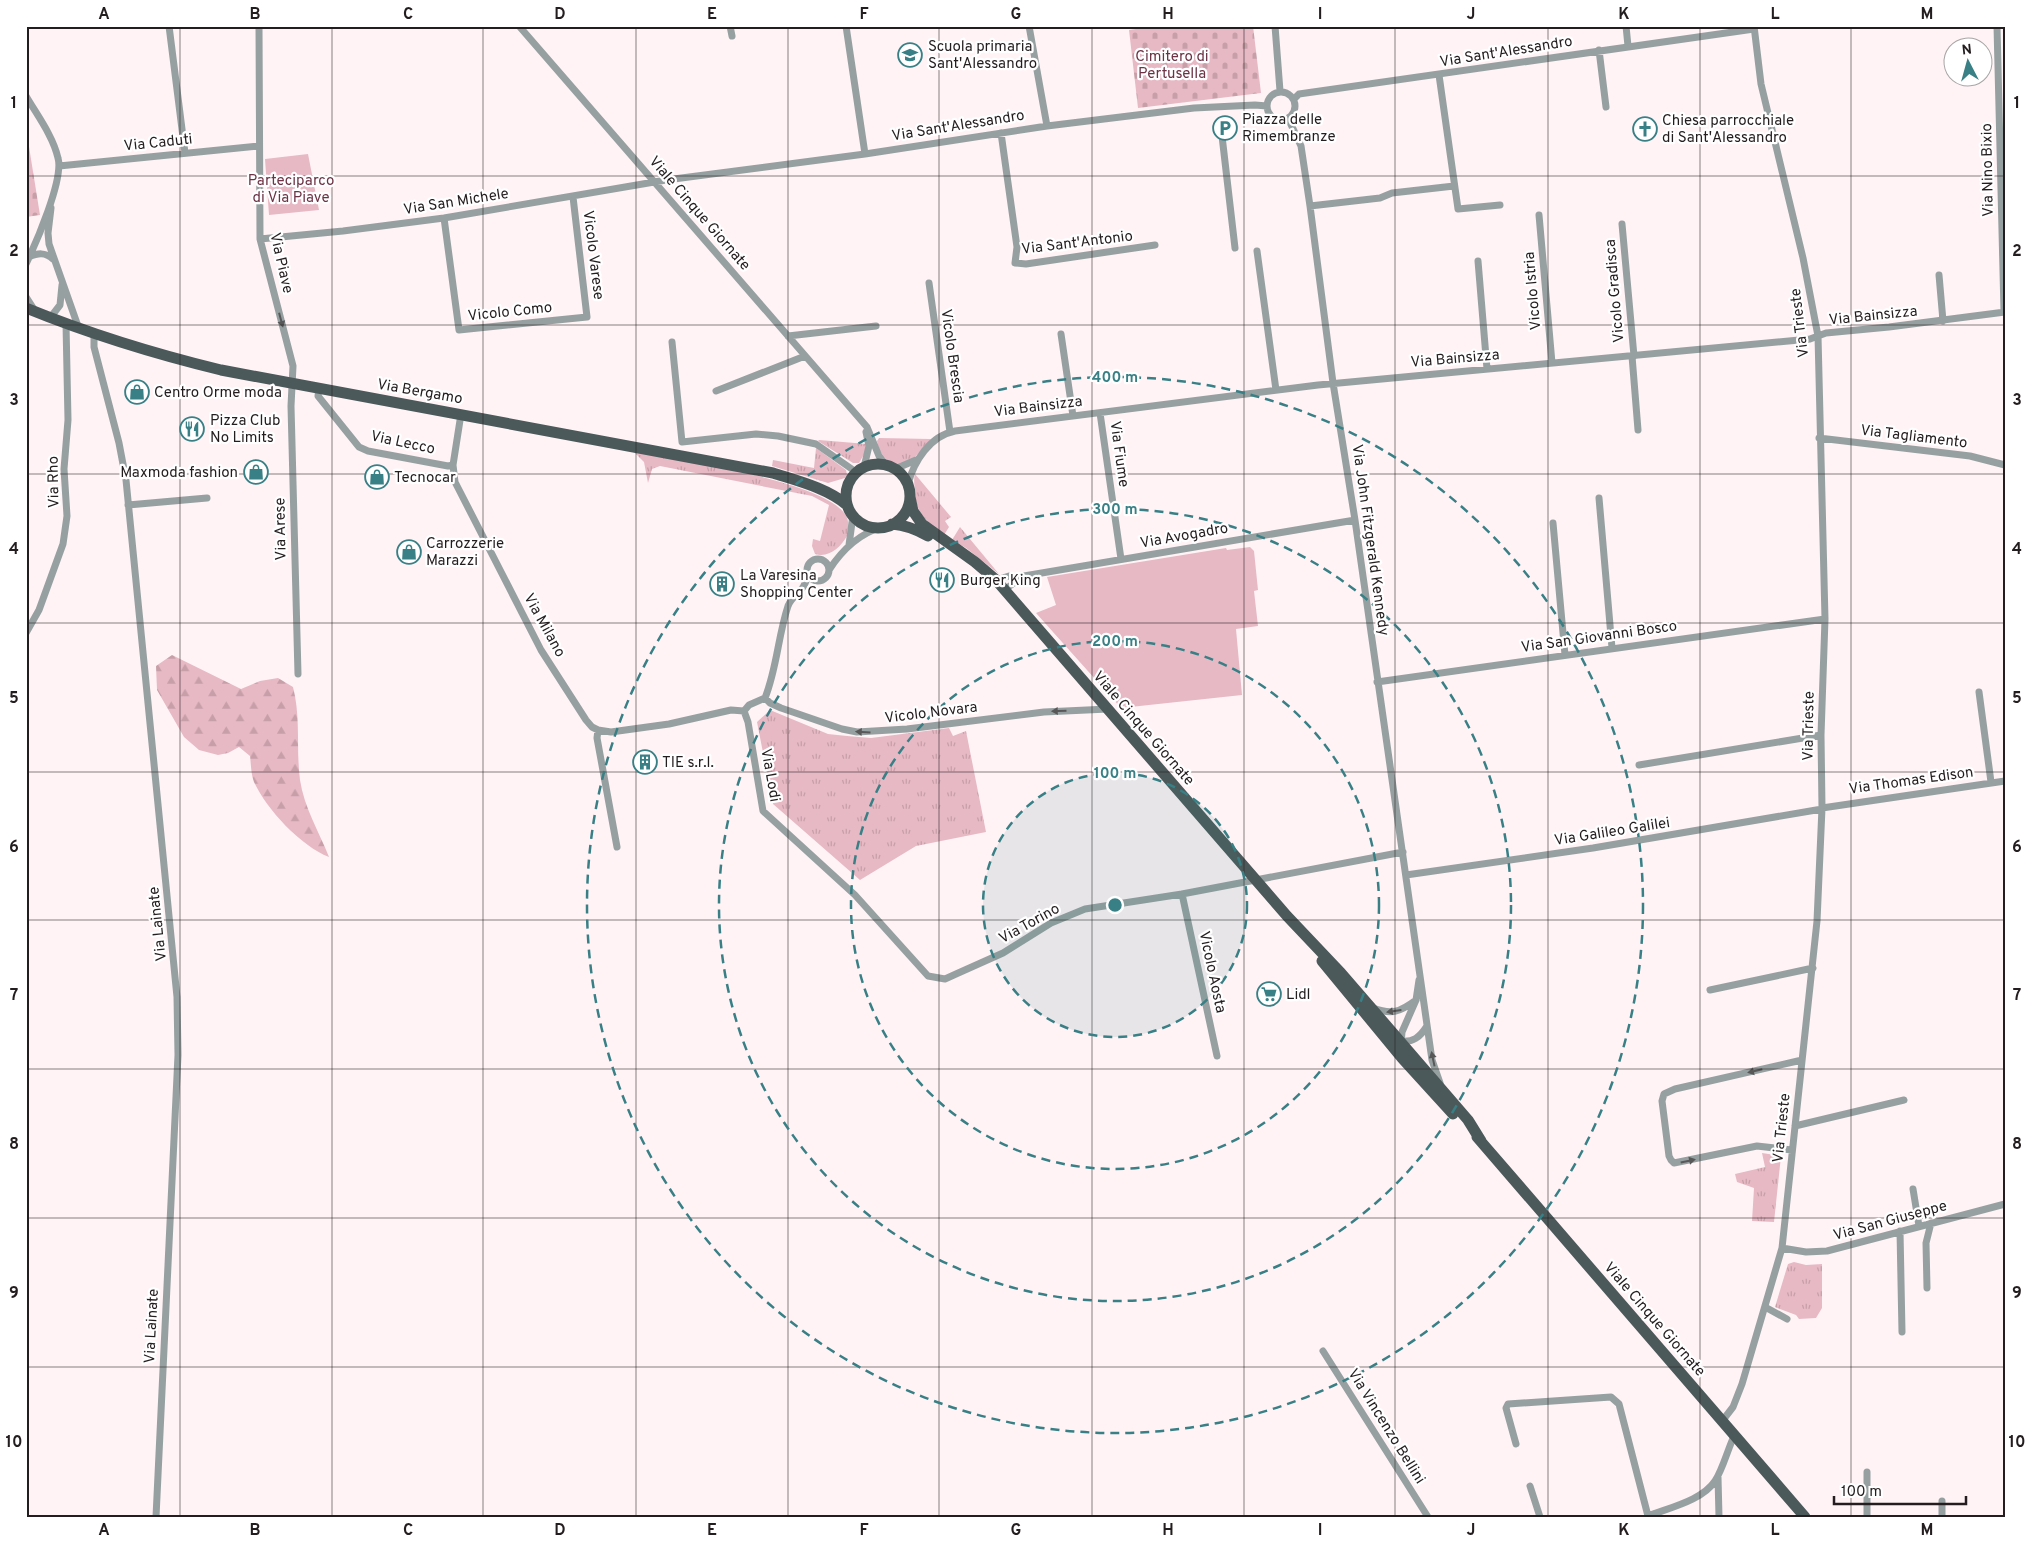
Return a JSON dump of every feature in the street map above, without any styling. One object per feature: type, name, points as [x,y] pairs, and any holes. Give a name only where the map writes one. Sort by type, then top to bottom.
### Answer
[{"type":"main road","name":"Via Bergamo","points":[[31,310],[79,329],[184,361],[293,384],[773,473],[813,486],[842,500],[850,510]]},
{"type":"main road","points":[[871,464],[891,467],[908,484],[910,497],[906,510],[897,521],[887,526],[866,525],[850,510],[846,494],[857,472],[871,464]]},
{"type":"main road","name":"Via Bergamo","points":[[813,486],[834,487],[843,484],[857,472]]},
{"type":"main road","name":"Viale Cinque Giornate","points":[[910,497],[912,511],[922,524],[975,562],[996,580],[1287,916],[1335,978],[1481,1141],[1805,1517]]},
{"type":"main road","name":"Viale Cinque Giornate","points":[[887,526],[903,525],[917,529],[975,562]]},
{"type":"main road","name":"Viale Cinque Giornate","points":[[1287,916],[1342,973],[1401,1041],[1437,1091]]},
{"type":"street","points":[[169,26],[185,153]]},
{"type":"street","name":"Via Piave","points":[[259,26],[260,239],[293,366],[293,384]]},
{"type":"street","name":"Viale Cinque Giornate","points":[[519,26],[868,427],[879,456],[891,467]]},
{"type":"street","points":[[730,26],[732,36]]},
{"type":"street","points":[[846,26],[865,154]]},
{"type":"street","points":[[1029,26],[1047,126]]},
{"type":"street","points":[[1275,26],[1280,91]]},
{"type":"street","points":[[1626,26],[1628,46]]},
{"type":"street","name":"Via Nino Bixio","points":[[1997,26],[2005,312]]},
{"type":"street","name":"Via Sant'Alessandro","points":[[1294,99],[1299,94],[1439,75],[1754,27]]},
{"type":"street","name":"Via Trieste","points":[[1723,1420],[1733,1407],[1742,1384],[1782,1248],[1819,902],[1822,808],[1821,735],[1825,619],[1819,438],[1818,336],[1803,258],[1761,84],[1754,27]]},
{"type":"street","points":[[1599,50],[1606,107]]},
{"type":"street","points":[[1439,75],[1458,209],[1500,205]]},
{"type":"street","points":[[1280,91],[1287,92],[1294,99],[1296,108],[1294,113],[1288,118],[1283,120],[1275,119],[1268,112],[1267,106],[1270,97],[1280,91]]},
{"type":"street","points":[[26,96],[56,151],[59,166],[52,195],[28,261]]},
{"type":"street","name":"Via Sant'Alessandro","points":[[654,182],[865,154],[1047,126],[1194,108],[1267,106]]},
{"type":"street","name":"Via John Fitzgerald Kennedy","points":[[1288,118],[1301,146],[1333,384],[1355,520],[1437,1091]]},
{"type":"street","name":"Via Sant'Antonio","points":[[1001,133],[1017,247],[1015,263],[1026,264],[1155,245]]},
{"type":"street","points":[[1222,136],[1235,248]]},
{"type":"street","name":"Via Caduti","points":[[59,166],[259,146]]},
{"type":"street","name":"Via San Michele","points":[[260,239],[444,218],[654,182]]},
{"type":"street","points":[[1310,206],[1380,198],[1392,193],[1454,186]]},
{"type":"street","points":[[52,195],[48,233],[53,259],[79,329]]},
{"type":"street","name":"Vicolo Varese","points":[[573,197],[587,317]]},
{"type":"street","name":"Vicolo Istria","points":[[1539,215],[1552,364]]},
{"type":"street","name":"Vicolo Como","points":[[444,218],[460,330],[587,317]]},
{"type":"street","name":"Vicolo Gradisca","points":[[1622,224],[1638,430]]},
{"type":"street","points":[[1258,251],[1276,390]]},
{"type":"street","points":[[28,261],[38,254],[48,254],[53,259]]},
{"type":"street","points":[[1478,261],[1487,369]]},
{"type":"street","points":[[1939,275],[1943,321]]},
{"type":"street","points":[[50,318],[59,309],[62,282]]},
{"type":"street","name":"Vicolo Brescia","points":[[929,283],[950,432]]},
{"type":"street","points":[[26,296],[31,310]]},
{"type":"street","name":"Via Bainsizza","points":[[908,484],[910,474],[918,458],[936,439],[950,432],[1276,390],[1810,338],[1826,333],[1943,321],[2005,312]]},
{"type":"street","name":"Via Rho","points":[[26,633],[39,610],[65,535],[67,516],[64,469],[68,420],[66,324]]},
{"type":"street","points":[[788,336],[876,326]]},
{"type":"street","name":"Via Lainate","points":[[94,334],[94,347],[123,462],[174,957],[178,1024],[156,1517]]},
{"type":"street","points":[[1061,334],[1073,416]]},
{"type":"street","points":[[672,342],[682,442],[756,434],[778,436],[816,444],[857,472]]},
{"type":"street","points":[[716,391],[805,356]]},
{"type":"street","name":"Via Arese","points":[[293,384],[291,406],[298,674]]},
{"type":"street","name":"Via Lecco","points":[[319,388],[318,396],[359,446],[377,452],[448,466],[454,465]]},
{"type":"street","name":"Via Fiume","points":[[1100,412],[1122,559]]},
{"type":"street","name":"Via Milano","points":[[461,414],[454,465],[455,482],[540,650],[586,720],[592,727],[598,730]]},
{"type":"street","name":"Viale Cinque Giornate","points":[[857,472],[869,446],[869,439],[859,418]]},
{"type":"street","name":"Via Tagliamento","points":[[1819,438],[1970,456],[2005,465]]},
{"type":"street","name":"Via Bainsizza","points":[[891,467],[918,458]]},
{"type":"street","points":[[128,505],[207,498]]},
{"type":"street","points":[[1598,498],[1612,648]]},
{"type":"street","points":[[849,545],[850,510]]},
{"type":"street","name":"Via Avogadro","points":[[996,580],[1009,576],[1018,577],[1355,520]]},
{"type":"street","points":[[1553,523],[1565,655]]},
{"type":"street","points":[[801,591],[826,576],[828,570],[849,545],[868,531],[887,526]]},
{"type":"street","points":[[616,847],[598,730],[610,732],[680,722],[732,710],[744,711],[750,704],[765,698],[770,685],[789,604],[806,585],[807,568],[810,562],[840,555]]},
{"type":"street","points":[[820,559],[827,564],[828,570]]},
{"type":"street","points":[[808,574],[815,580],[821,580]]},
{"type":"street","points":[[1004,590],[1014,583],[1018,577]]},
{"type":"street","name":"Via San Giovanni Bosco","points":[[1377,682],[1825,619]]},
{"type":"street","points":[[1979,692],[1991,782]]},
{"type":"street","name":"Vicolo Novara","points":[[765,698],[770,703],[781,708],[842,729],[858,732],[907,729],[1044,712],[1108,709]]},
{"type":"street","name":"Via Lodi","points":[[744,711],[748,722],[763,811],[854,895],[928,976],[936,978]]},
{"type":"street","points":[[1639,765],[1821,735]]},
{"type":"street","name":"Via Thomas Edison","points":[[1822,808],[2005,780]]},
{"type":"street","name":"Via Galileo Galilei","points":[[1406,875],[1593,848],[1822,808]]},
{"type":"street","name":"Via Torino","points":[[936,978],[945,979],[1003,953],[1051,923],[1085,910],[1182,894],[1403,852]]},
{"type":"street","name":"Vicolo Aosta","points":[[1182,894],[1217,1056]]},
{"type":"street","name":"Via John Fitzgerald Kennedy","points":[[1401,1041],[1402,1032],[1416,1000],[1420,968]]},
{"type":"street","points":[[1710,990],[1813,968]]},
{"type":"street","points":[[1335,978],[1347,988],[1382,1029],[1395,1040],[1415,1040],[1422,1035],[1427,1026]]},
{"type":"street","points":[[1371,1007],[1385,1012],[1395,1011],[1403,1009],[1416,1000]]},
{"type":"street","points":[[1792,1150],[1757,1146],[1674,1163],[1670,1160],[1669,1156],[1662,1101],[1667,1092],[1676,1089],[1802,1060]]},
{"type":"street","points":[[1795,1126],[1904,1100]]},
{"type":"street","points":[[1913,1188],[1919,1226]]},
{"type":"street","name":"Via San Giuseppe","points":[[1782,1248],[1806,1252],[1822,1252],[2005,1204]]},
{"type":"street","points":[[1926,1288],[1926,1243],[1932,1223]]},
{"type":"street","points":[[1900,1231],[1902,1332]]},
{"type":"street","points":[[1765,1307],[1787,1319]]},
{"type":"street","name":"Via Vincenzo Bellini","points":[[1323,1351],[1428,1517]]},
{"type":"street","points":[[1516,1444],[1506,1408],[1508,1404],[1611,1397],[1615,1399],[1619,1404],[1647,1516],[1703,1494],[1710,1488],[1718,1476],[1735,1434]]},
{"type":"street","points":[[1867,1472],[1867,1517]]},
{"type":"street","points":[[1718,1476],[1719,1517]]},
{"type":"street","points":[[1530,1486],[1540,1517]]},
{"type":"street","points":[[1942,1501],[1942,1517]]},
{"type":"green space","name":"Cimitero di Pertusella","points":[[1157,26],[1253,26],[1261,93],[1138,108],[1129,30]]},
{"type":"green space","points":[[26,128],[40,215],[26,217]]},
{"type":"green space","name":"Parteciparco di Via Piave","points":[[308,154],[319,210],[269,215],[265,159]]},
{"type":"green space","points":[[879,438],[931,439],[911,460],[897,464],[892,463],[883,456],[878,446],[877,441]]},
{"type":"green space","points":[[819,440],[867,444],[866,451],[859,463],[853,463]]},
{"type":"green space","points":[[816,448],[846,470],[847,475],[845,478],[828,483],[772,466],[773,460],[814,468]]},
{"type":"green space","points":[[634,452],[747,473],[809,491],[831,502],[845,514],[848,522],[847,536],[834,551],[825,555],[815,554],[812,546],[813,539],[820,541],[829,505],[812,496],[660,466],[652,469],[648,483],[644,462]]},
{"type":"green space","points":[[915,474],[951,517],[945,521],[949,527],[944,535],[924,518],[918,508],[915,494]]},
{"type":"green space","points":[[960,527],[999,574],[966,548],[952,540]]},
{"type":"green space","points":[[1250,547],[1254,551],[1258,590],[1254,591],[1258,626],[1236,629],[1242,695],[1121,708],[1036,613],[1056,605],[1047,577],[1226,548],[1227,550]]},
{"type":"green space","points":[[172,655],[241,689],[260,681],[278,678],[293,687],[298,721],[299,768],[302,790],[308,810],[329,857],[307,845],[296,836],[267,804],[254,782],[250,756],[239,747],[228,753],[218,755],[199,750],[184,737],[157,690],[156,666]]},
{"type":"green space","points":[[770,710],[828,734],[871,738],[949,728],[953,736],[966,731],[986,832],[916,846],[860,880],[773,804],[757,722]]},
{"type":"green space","points":[[1762,1153],[1781,1156],[1774,1222],[1752,1221],[1754,1188],[1737,1182],[1735,1174],[1765,1167]]},
{"type":"green space","points":[[1794,1262],[1806,1265],[1822,1264],[1822,1308],[1816,1318],[1799,1319],[1796,1315],[1775,1307],[1788,1264]]},
{"type":"place","name":"Scuola primaria Sant'Alessandro","points":[[910,55]]},
{"type":"place","name":"Piazza delle Rimembranze","points":[[1225,128]]},
{"type":"place","name":"Chiesa parrocchiale di Sant'Alessandro","points":[[1645,129]]},
{"type":"place","name":"Centro Orme moda","points":[[137,392]]},
{"type":"place","name":"Pizza Club No Limits","points":[[192,429]]},
{"type":"place","name":"Maxmoda fashion","points":[[256,472]]},
{"type":"place","name":"Tecnocar","points":[[377,477]]},
{"type":"place","name":"Carrozzerie Marazzi","points":[[409,552]]},
{"type":"place","name":"Burger King","points":[[942,580]]},
{"type":"place","name":"La Varesina Shopping Center","points":[[722,584]]},
{"type":"place","name":"TIE s.r.l.","points":[[645,762]]},
{"type":"place","name":"Lidl","points":[[1269,994]]}]
